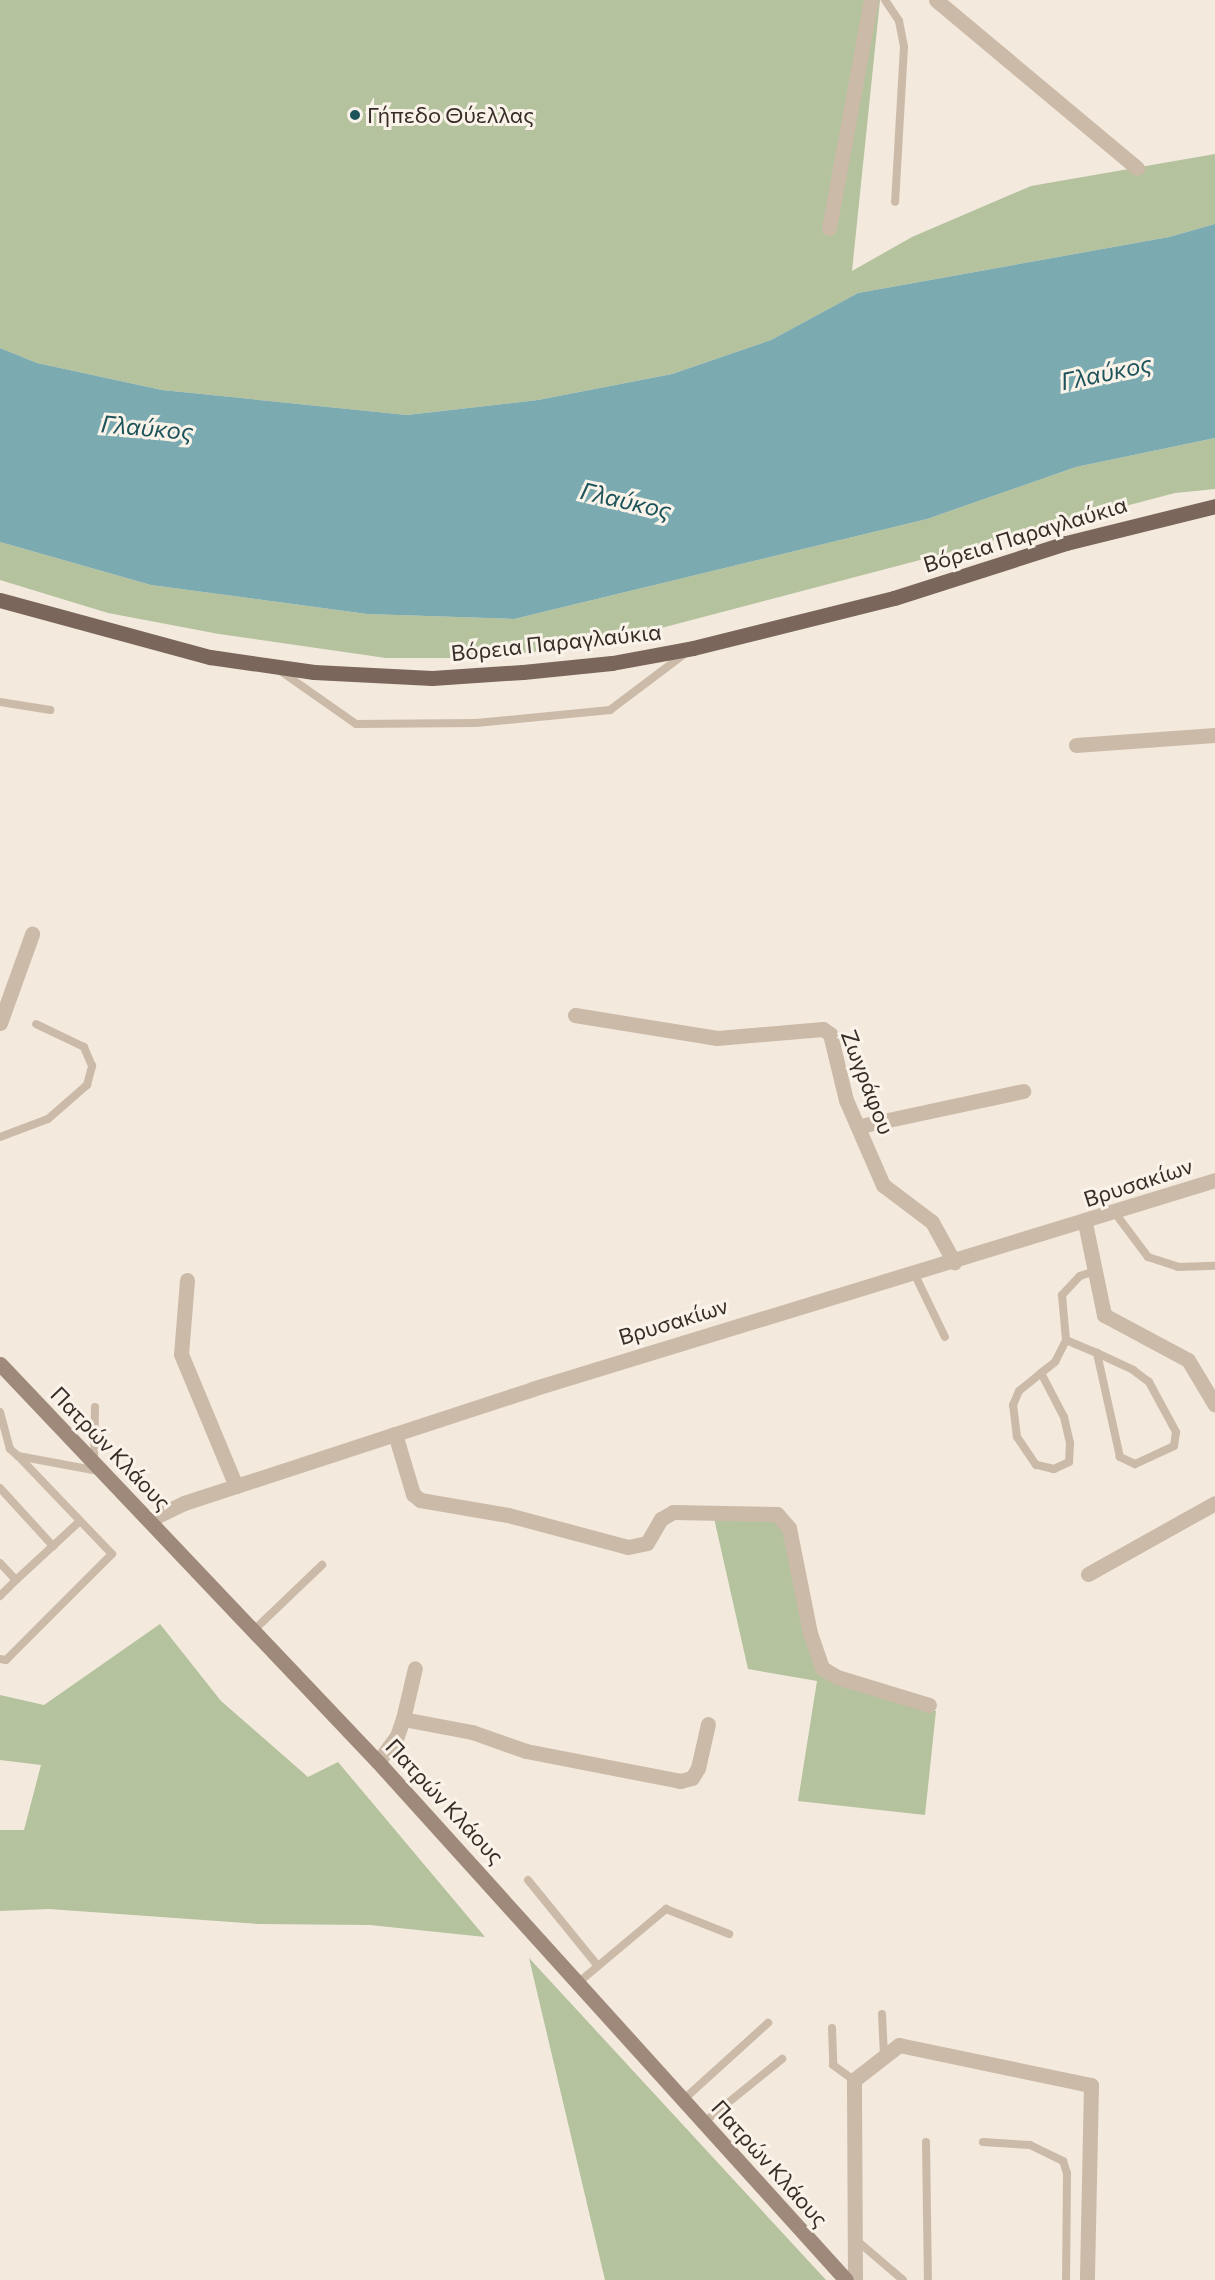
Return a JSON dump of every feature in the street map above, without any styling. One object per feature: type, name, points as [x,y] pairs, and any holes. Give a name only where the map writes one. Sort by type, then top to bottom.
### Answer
[{"type":"main road","name":"Βόρεια Παραγλαύκια","points":[[0,600],[210,657],[274,666],[432,678],[612,663],[693,648],[894,598],[1066,543],[1215,506]]},
{"type":"main road","name":"Πατρών Κλάους","points":[[0,1364],[255,1629],[378,1762],[846,2280]]},
{"type":"street","points":[[829,228],[871,0]]},
{"type":"street","points":[[936,0],[1137,168]]},
{"type":"street","points":[[1076,745],[1215,735]]},
{"type":"street","points":[[0,1023],[32,934]]},
{"type":"street","name":"Ζωγράφου","points":[[575,1015],[717,1038],[823,1029],[830,1034],[846,1100],[860,1126],[883,1185],[932,1222],[954,1262]]},
{"type":"street","points":[[860,1126],[1023,1091]]},
{"type":"street","name":"Βρυσακίων","points":[[149,1520],[170,1508],[684,1341],[1085,1223],[1215,1180]]},
{"type":"street","points":[[1085,1223],[1104,1315],[1188,1360],[1215,1405]]},
{"type":"street","points":[[186,1280],[181,1354],[236,1486]]},
{"type":"street","points":[[395,1434],[413,1494],[420,1500],[508,1515],[628,1547],[646,1543],[662,1519],[673,1512],[777,1514],[789,1528],[810,1633],[822,1668],[837,1677],[929,1705]]},
{"type":"street","points":[[1088,1574],[1215,1503]]},
{"type":"street","points":[[378,1762],[397,1736],[415,1668]]},
{"type":"street","points":[[403,1719],[472,1732],[526,1751],[680,1781],[692,1778],[698,1768],[708,1724]]},
{"type":"street","points":[[855,2280],[854,2080],[899,2045],[1091,2085],[1087,2280]]},
{"type":"lane","points":[[885,0],[899,21],[904,47],[894,202]]},
{"type":"lane","points":[[274,666],[356,724],[476,723],[610,710],[693,648]]},
{"type":"lane","points":[[0,702],[50,710]]},
{"type":"lane","points":[[0,1137],[48,1119],[87,1085],[92,1066],[84,1047],[36,1024]]},
{"type":"lane","points":[[1115,1213],[1148,1257],[1178,1267],[1215,1266]]},
{"type":"lane","points":[[1041,1373],[1064,1417],[1070,1443],[1069,1462],[1054,1469],[1036,1465],[1017,1437],[1013,1406],[1019,1391],[1041,1373],[1055,1362],[1066,1340],[1062,1295],[1080,1276],[1095,1272]]},
{"type":"lane","points":[[914,1273],[945,1337]]},
{"type":"lane","points":[[1066,1340],[1097,1353],[1149,1382],[1176,1432],[1174,1446],[1135,1464],[1120,1457],[1097,1353]]},
{"type":"lane","points":[[18,1456],[97,1467],[95,1407]]},
{"type":"lane","points":[[0,1412],[10,1449]]},
{"type":"lane","points":[[0,1437],[112,1554],[6,1660],[0,1659]]},
{"type":"lane","points":[[0,1488],[53,1546]]},
{"type":"lane","points":[[0,1596],[80,1521]]},
{"type":"lane","points":[[0,1563],[16,1580]]},
{"type":"lane","points":[[255,1629],[322,1566]]},
{"type":"lane","points":[[528,1880],[598,1966]]},
{"type":"lane","points":[[579,1982],[666,1909],[729,1934]]},
{"type":"lane","points":[[882,2014],[884,2056]]},
{"type":"lane","points":[[683,2100],[768,2023]]},
{"type":"lane","points":[[832,2028],[832,2065],[854,2080]]},
{"type":"lane","points":[[703,2123],[782,2059]]},
{"type":"lane","points":[[927,2142],[928,2280]]},
{"type":"lane","points":[[983,2142],[1030,2145],[1064,2161],[1067,2173],[1066,2280]]},
{"type":"lane","points":[[855,2239],[903,2280]]},
{"type":"green space","points":[[0,0],[880,0],[852,271],[912,237],[1031,186],[1215,154],[1215,224],[1169,237],[858,293],[771,340],[672,374],[538,400],[407,415],[162,390],[37,363],[0,348]]},
{"type":"green space","points":[[1215,438],[1215,489],[1175,493],[608,642],[484,658],[386,658],[219,634],[108,613],[0,580],[0,542],[151,585],[367,614],[514,619],[927,519],[1076,467]]},
{"type":"green space","points":[[768,1515],[783,1522],[821,1674],[936,1711],[925,1815],[798,1801],[817,1681],[748,1669],[714,1518]]},
{"type":"green space","points":[[160,1624],[221,1701],[308,1777],[338,1762],[485,1937],[370,1925],[259,1924],[49,1909],[0,1911],[0,1830],[24,1830],[41,1765],[0,1760],[0,1695],[44,1705]]},
{"type":"green space","points":[[529,1958],[802,2254],[826,2280],[605,2280]]},
{"type":"water","name":"Γλαύκος","points":[[1215,224],[1215,438],[1076,467],[927,519],[514,619],[367,614],[151,585],[0,542],[0,348],[37,363],[162,390],[407,415],[538,400],[672,374],[771,340],[858,293],[1169,237]]},
{"type":"place","name":"Γήπεδο Θύελλας","points":[[355,115]]}]
